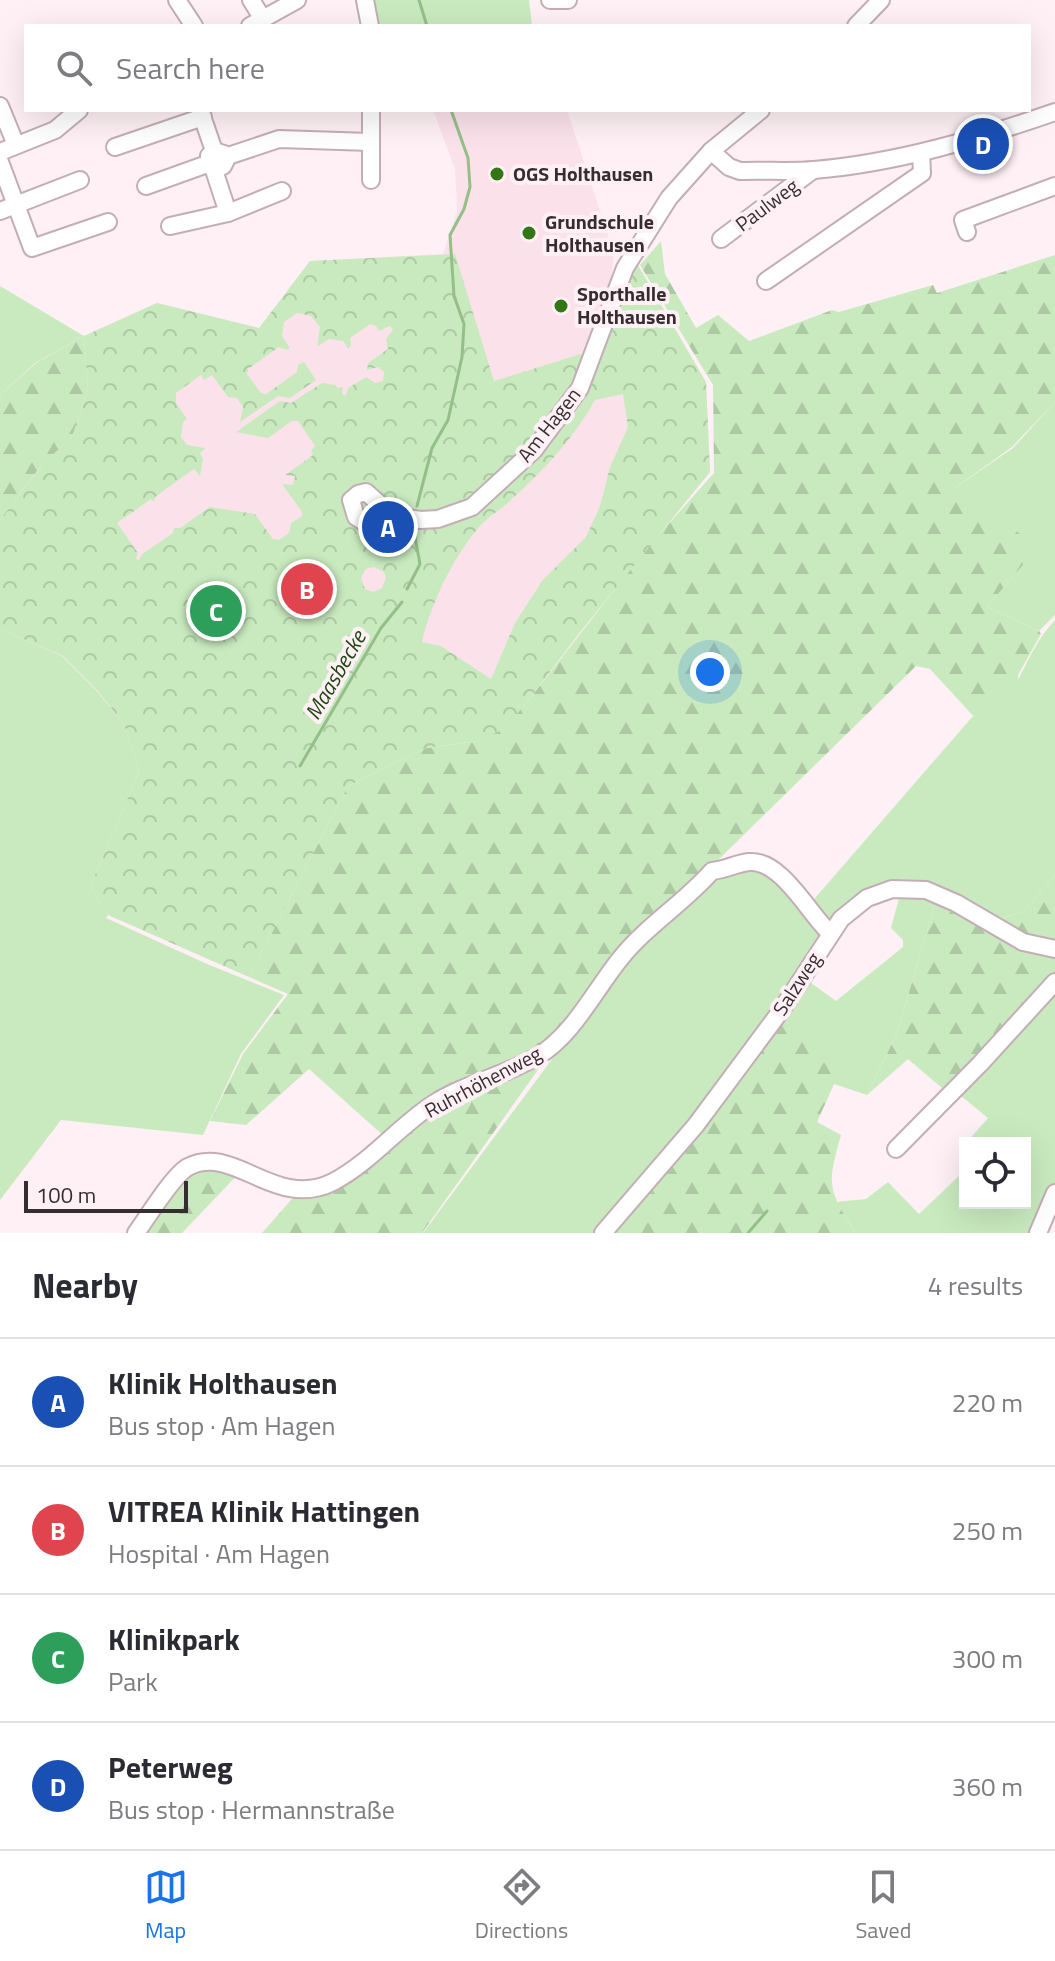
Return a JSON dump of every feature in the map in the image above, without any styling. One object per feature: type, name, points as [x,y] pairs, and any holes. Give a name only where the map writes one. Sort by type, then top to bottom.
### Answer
[{"type":"street","points":[[177,0],[193,24]]},
{"type":"street","points":[[251,0],[256,22],[297,0]]},
{"type":"street","points":[[365,0],[370,24]]},
{"type":"street","points":[[550,0],[568,0]]},
{"type":"street","points":[[858,24],[881,0]]},
{"type":"street","points":[[0,106],[16,145]]},
{"type":"street","points":[[115,147],[202,112],[228,213]]},
{"type":"street","points":[[371,112],[371,180]]},
{"type":"street","name":"Am Hagen","points":[[393,516],[438,519],[472,507],[534,450],[580,388],[625,268],[669,198],[711,151],[759,112]]},
{"type":"street","points":[[711,151],[729,167],[740,171],[813,170],[921,153],[1055,112]]},
{"type":"street","points":[[0,152],[55,130],[60,117]]},
{"type":"street","points":[[146,186],[279,139],[370,142]]},
{"type":"street","points":[[766,281],[922,173],[921,153]]},
{"type":"street","points":[[0,162],[32,248],[108,222]]},
{"type":"street","name":"Paulweg","points":[[721,239],[813,170]]},
{"type":"street","points":[[0,211],[80,180]]},
{"type":"street","points":[[967,232],[963,220],[1055,186]]},
{"type":"street","points":[[170,226],[228,213],[282,191]]},
{"type":"street","name":"Ruhrhöhenweg","points":[[136,1233],[187,1167],[222,1163],[273,1185],[314,1189],[343,1176],[433,1104],[541,1055],[589,1003],[620,959],[694,892],[712,871],[729,870],[749,862],[762,864],[793,888],[817,922],[830,933]]},
{"type":"street","name":"Salzweg","points":[[603,1233],[696,1125],[780,1012],[841,919],[867,898],[892,889],[926,890],[956,903],[1023,942],[1055,949]]},
{"type":"street","points":[[896,1149],[1055,982]]},
{"type":"street","points":[[1038,1233],[1055,1193]]},
{"type":"shaded area","points":[[434,112],[568,112],[614,254],[611,279],[592,350],[706,382],[710,472],[581,631],[348,786],[249,977],[108,915],[90,887],[139,772],[124,724],[96,689],[63,656],[0,629],[0,520],[41,466],[72,437],[88,389],[84,336],[157,303],[259,328],[310,261],[443,254],[457,212],[455,169]]},
{"type":"green space","points":[[369,0],[529,0],[532,24],[373,24]]},
{"type":"green space","points":[[661,241],[665,274],[696,328],[718,315],[749,341],[832,310],[839,312],[933,285],[937,293],[1055,255],[1055,402],[1012,447],[956,487],[1038,547],[987,607],[1041,634],[1018,675],[1018,688],[977,720],[930,669],[916,666],[713,865],[557,1043],[422,1233],[262,1233],[298,1192],[329,1186],[386,1138],[309,1069],[246,1125],[210,1121],[243,1054],[288,994],[249,977],[348,786],[426,748],[477,741],[524,706],[647,548],[714,473],[713,385],[640,265]]},
{"type":"green space","points":[[455,254],[494,381],[600,348],[635,260],[706,382],[710,472],[502,730],[477,741],[426,748],[348,786],[249,977],[108,915],[90,887],[139,772],[124,724],[96,689],[63,656],[0,629],[0,520],[41,466],[72,437],[88,389],[84,336],[157,303],[259,328],[310,261]],"holes":[[[297,313],[311,316],[320,327],[317,347],[329,339],[343,341],[348,348],[351,346],[350,338],[370,324],[379,331],[390,326],[393,330],[386,339],[388,349],[368,363],[367,370],[378,367],[384,372],[383,381],[375,383],[366,377],[348,388],[346,396],[342,394],[343,387],[322,383],[291,403],[280,401],[236,432],[268,438],[292,421],[298,421],[315,446],[311,451],[313,455],[285,475],[295,476],[293,485],[282,484],[302,516],[291,523],[289,533],[279,540],[273,539],[255,514],[210,507],[180,528],[174,528],[173,533],[142,554],[139,560],[136,559],[138,553],[117,523],[151,499],[154,502],[155,497],[194,469],[200,476],[203,459],[200,453],[205,448],[187,445],[181,437],[183,422],[187,419],[176,403],[176,393],[201,375],[204,380],[212,375],[228,397],[237,398],[243,407],[240,422],[278,396],[290,398],[316,380],[304,362],[298,365],[297,372],[266,394],[261,393],[247,374],[248,369],[279,347],[290,348],[282,336],[284,322]],[[623,394],[628,427],[610,467],[600,506],[586,537],[542,581],[515,623],[491,679],[441,646],[422,642],[431,612],[469,539],[547,465],[568,441],[595,400]],[[374,567],[384,572],[386,578],[382,588],[373,592],[365,589],[361,578],[366,569]]]},
{"type":"green space","points":[[0,286],[84,336],[35,363],[0,395]]},
{"type":"green space","points":[[84,336],[88,389],[72,437],[40,467],[0,520],[0,395],[36,363]]},
{"type":"green space","points":[[1055,402],[1055,615],[1039,631],[987,607],[1037,548],[956,487],[1013,448]]},
{"type":"green space","points":[[1055,620],[1055,875],[1024,911],[997,920],[904,884],[827,927],[809,905],[973,716],[977,719],[1012,690],[1037,643]]},
{"type":"green space","points":[[0,629],[62,656],[124,724],[139,772],[90,887],[108,915],[106,918],[284,995],[241,1054],[203,1135],[61,1120],[0,1200]]},
{"type":"green space","points":[[749,865],[763,868],[825,935],[748,1050],[598,1233],[423,1233],[633,950],[708,877]]},
{"type":"green space","points":[[1055,875],[1055,980],[949,1094],[908,1059],[867,1095],[897,1033],[937,897],[987,924],[1024,911]]},
{"type":"green space","points":[[901,891],[937,897],[897,1033],[867,1095],[834,1084],[780,1018],[807,980],[836,1001],[903,947],[903,940],[891,928]]},
{"type":"green space","points":[[1055,983],[1055,1188],[1036,1233],[856,1233],[836,1202],[866,1199],[888,1182],[919,1214],[959,1176],[959,1209],[1031,1209],[1031,1137],[971,1137],[988,1118],[955,1091]]},
{"type":"green space","points":[[780,1018],[839,1073],[817,1122],[841,1135],[833,1165],[832,1186],[839,1206],[856,1233],[607,1233]]},
{"type":"green space","points":[[194,1157],[242,1170],[182,1233],[138,1233]]},
{"type":"waterway","name":"Maasbecke","points":[[419,0],[426,24]]},
{"type":"waterway","name":"Maasbecke","points":[[417,506],[432,448],[448,420],[462,357],[464,324],[454,296],[450,235],[464,209],[470,187],[468,158],[452,112]]},
{"type":"waterway","name":"Maasbecke","points":[[407,589],[420,564],[414,532]]},
{"type":"waterway","name":"Maasbecke","points":[[300,766],[381,628],[402,602]]},
{"type":"waterway","points":[[748,1233],[767,1211]]},
{"type":"place","name":"Peterweg","points":[[983,144]]},
{"type":"place","name":"OGS Holthausen","points":[[497,174]]},
{"type":"place","name":"Grundschule Holthausen","points":[[529,233]]},
{"type":"place","name":"Sporthalle Holthausen","points":[[561,306]]},
{"type":"place","name":"Klinik Holthausen","points":[[388,527]]},
{"type":"place","name":"VITREA Klinik Hattingen","points":[[307,589]]},
{"type":"place","name":"Klinikpark","points":[[216,611]]}]
